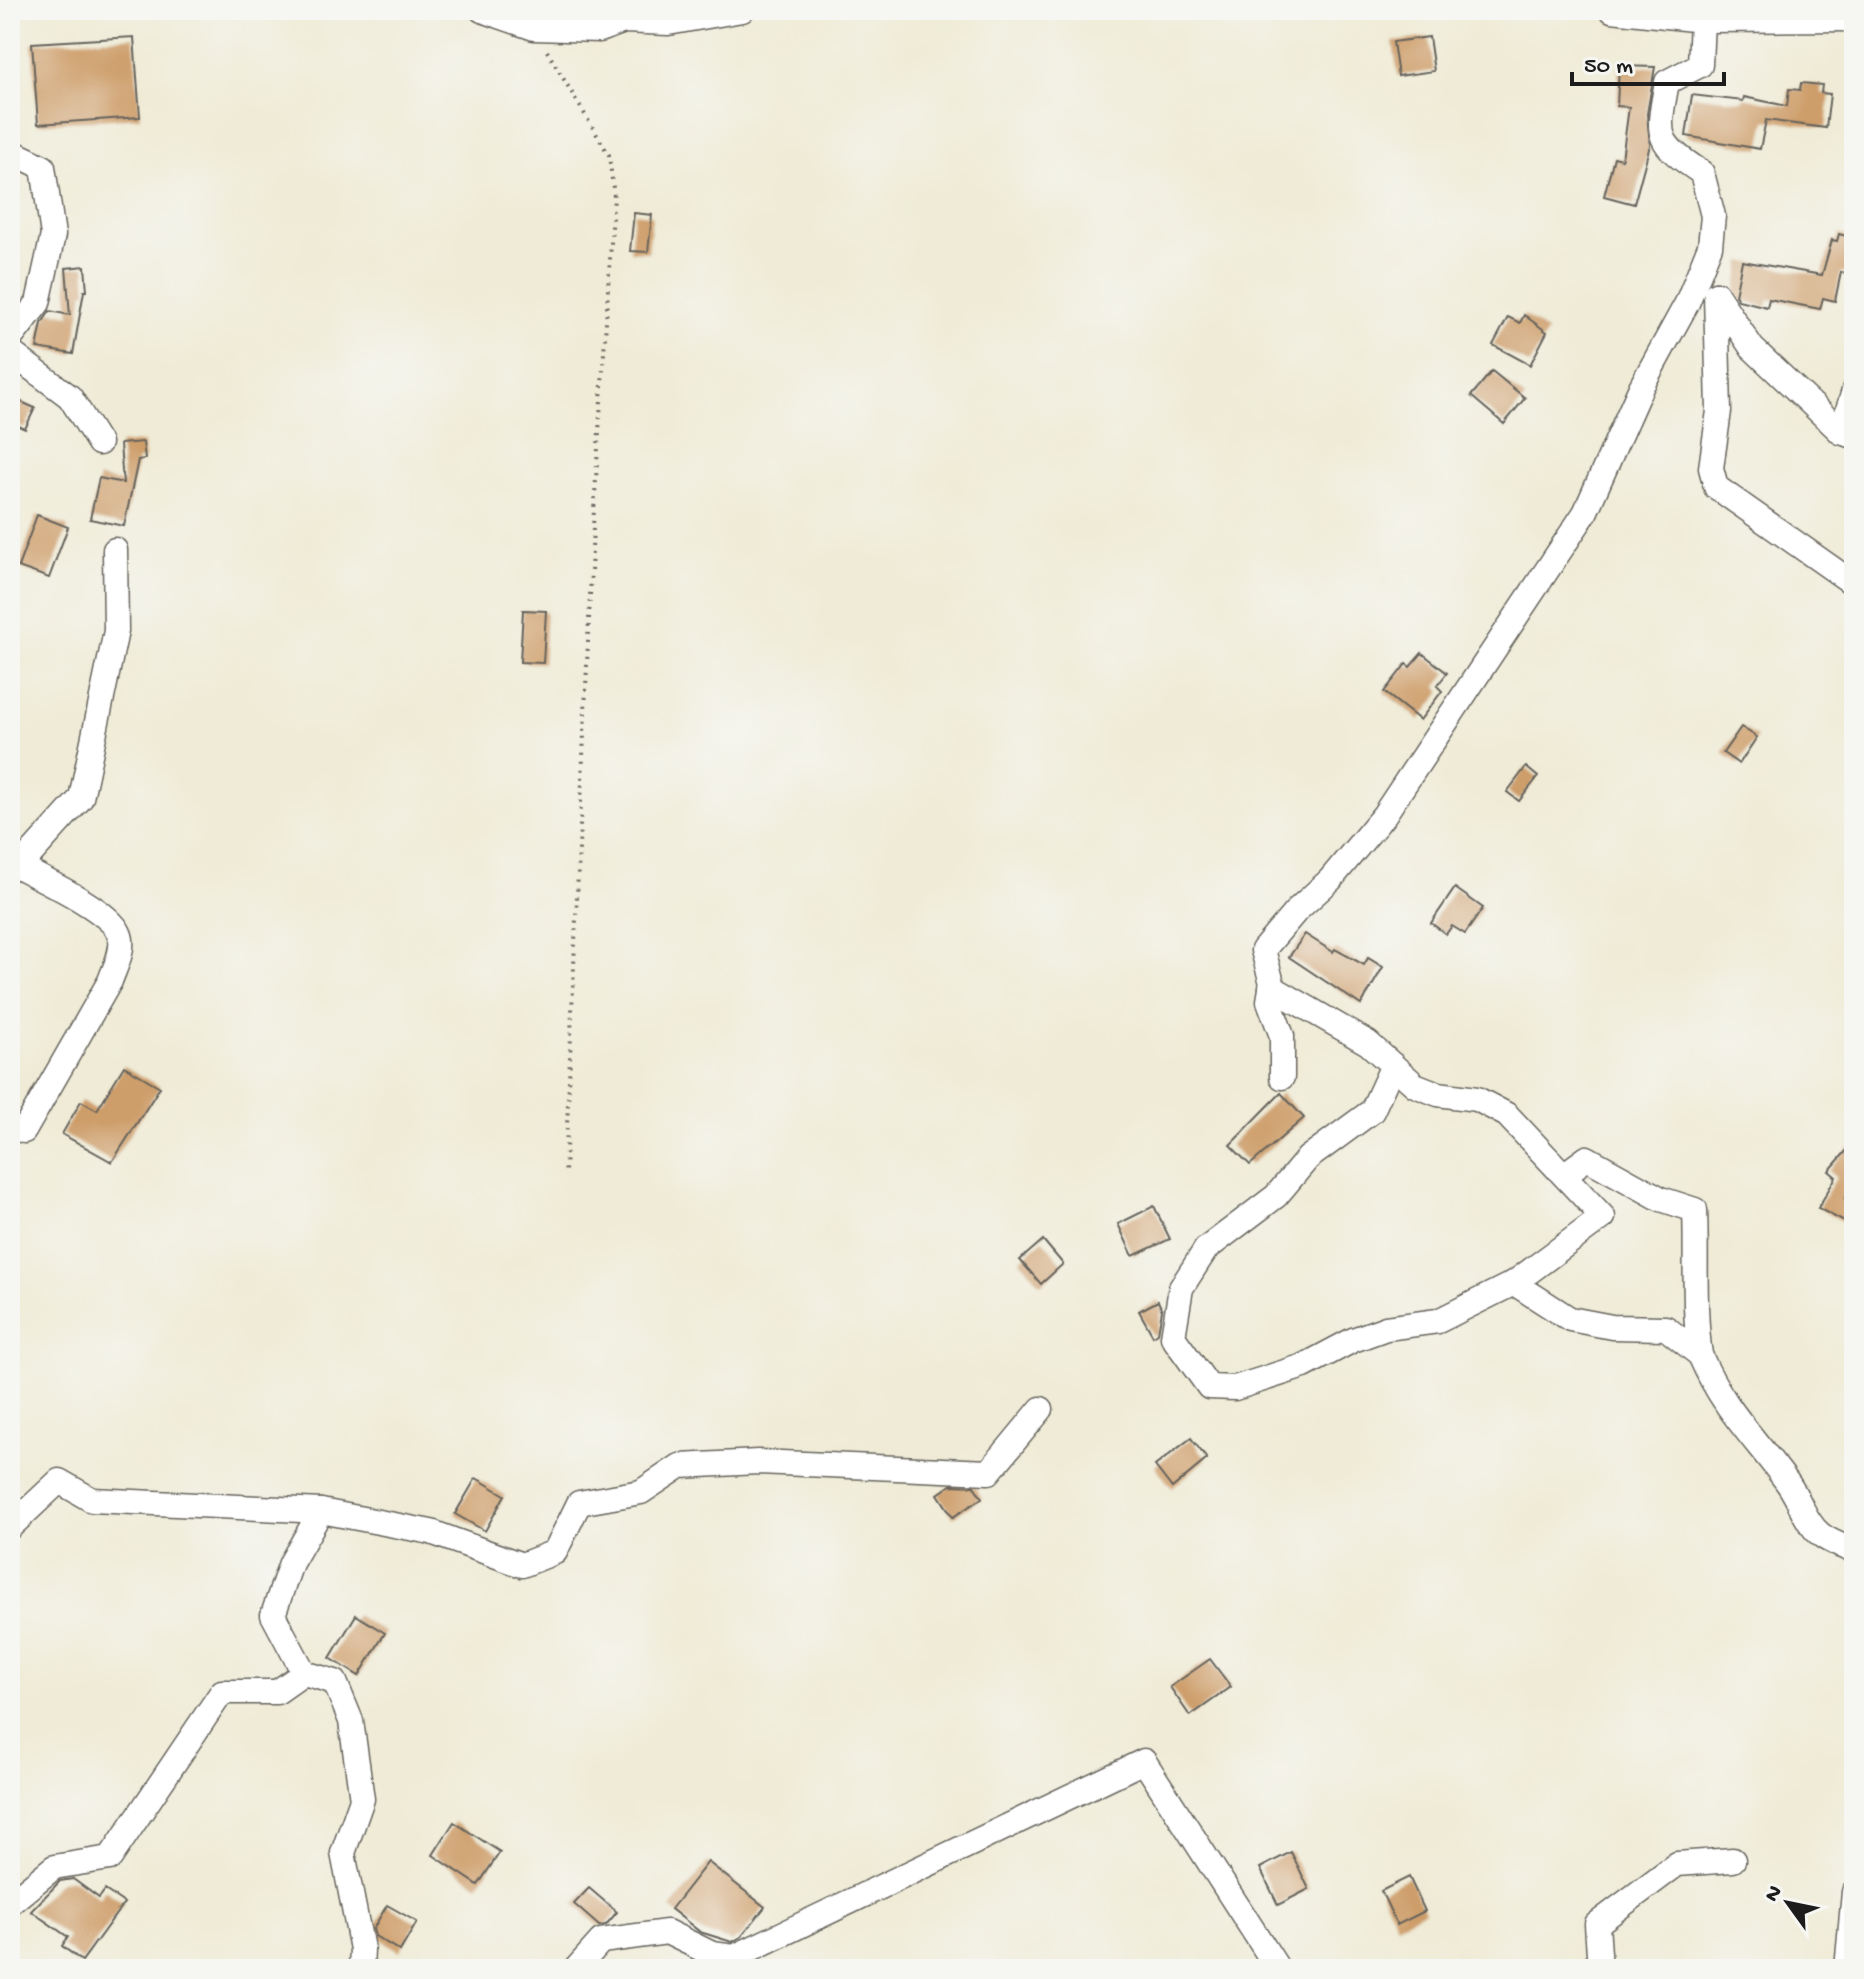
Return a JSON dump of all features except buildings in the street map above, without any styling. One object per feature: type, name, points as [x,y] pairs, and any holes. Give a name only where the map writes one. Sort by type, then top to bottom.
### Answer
[{"type":"street","points":[[482,10],[534,28],[599,30],[624,21],[668,23],[742,10]]},
{"type":"street","points":[[1612,10],[1702,20],[1854,19]]},
{"type":"street","points":[[1282,1077],[1282,1036],[1269,1001],[1271,987],[1263,950],[1297,910],[1330,880],[1384,815],[1585,513],[1641,387],[1687,303],[1706,257],[1713,216],[1702,173],[1669,151],[1661,134],[1667,82],[1700,65],[1702,20]]},
{"type":"street","points":[[10,151],[43,167],[53,235],[38,303],[10,339]]},
{"type":"street","points":[[1706,257],[1716,294],[1719,411],[1711,468],[1716,487],[1854,584]]},
{"type":"street","points":[[1716,294],[1752,348],[1848,434]]},
{"type":"street","points":[[10,352],[70,397],[99,443]]},
{"type":"street","points":[[1848,434],[1854,391]]},
{"type":"street","points":[[24,1131],[110,981],[120,955],[121,935],[113,924],[95,910],[14,864],[81,798],[116,631],[115,550]]},
{"type":"street","points":[[1271,987],[1368,1043],[1393,1065],[1415,1085],[1438,1094],[1477,1099],[1507,1115],[1603,1217],[1514,1283],[1438,1321],[1386,1328],[1353,1340],[1304,1366],[1235,1388],[1209,1387],[1173,1337],[1181,1288],[1206,1249],[1276,1196],[1308,1158],[1372,1111],[1393,1065]]},
{"type":"street","points":[[1565,1174],[1587,1158],[1661,1199],[1695,1210],[1697,1276],[1694,1318],[1700,1355],[1713,1385],[1760,1453],[1789,1484],[1803,1513],[1820,1534],[1854,1551]]},
{"type":"street","points":[[1514,1283],[1570,1319],[1612,1327],[1666,1328],[1700,1355]]},
{"type":"street","points":[[10,1527],[59,1481],[92,1500],[321,1511],[431,1532],[522,1565],[555,1552],[579,1503],[641,1492],[680,1466],[758,1462],[989,1472],[1041,1409]]},
{"type":"street","points":[[321,1511],[291,1563],[273,1615],[304,1673],[335,1682],[351,1721],[362,1799],[343,1853],[362,1949],[361,1969]]},
{"type":"street","points":[[10,1903],[54,1867],[110,1858],[222,1692],[277,1692],[304,1673]]},
{"type":"street","points":[[576,1969],[601,1941],[667,1932],[712,1954],[734,1957],[1144,1761],[1264,1963]]},
{"type":"street","points":[[1600,1969],[1597,1924],[1677,1864],[1733,1860]]},
{"type":"street","points":[[1847,1969],[1854,1892]]},
{"type":"path","points":[[534,28],[609,155],[614,196],[592,542],[565,1173]]}]
